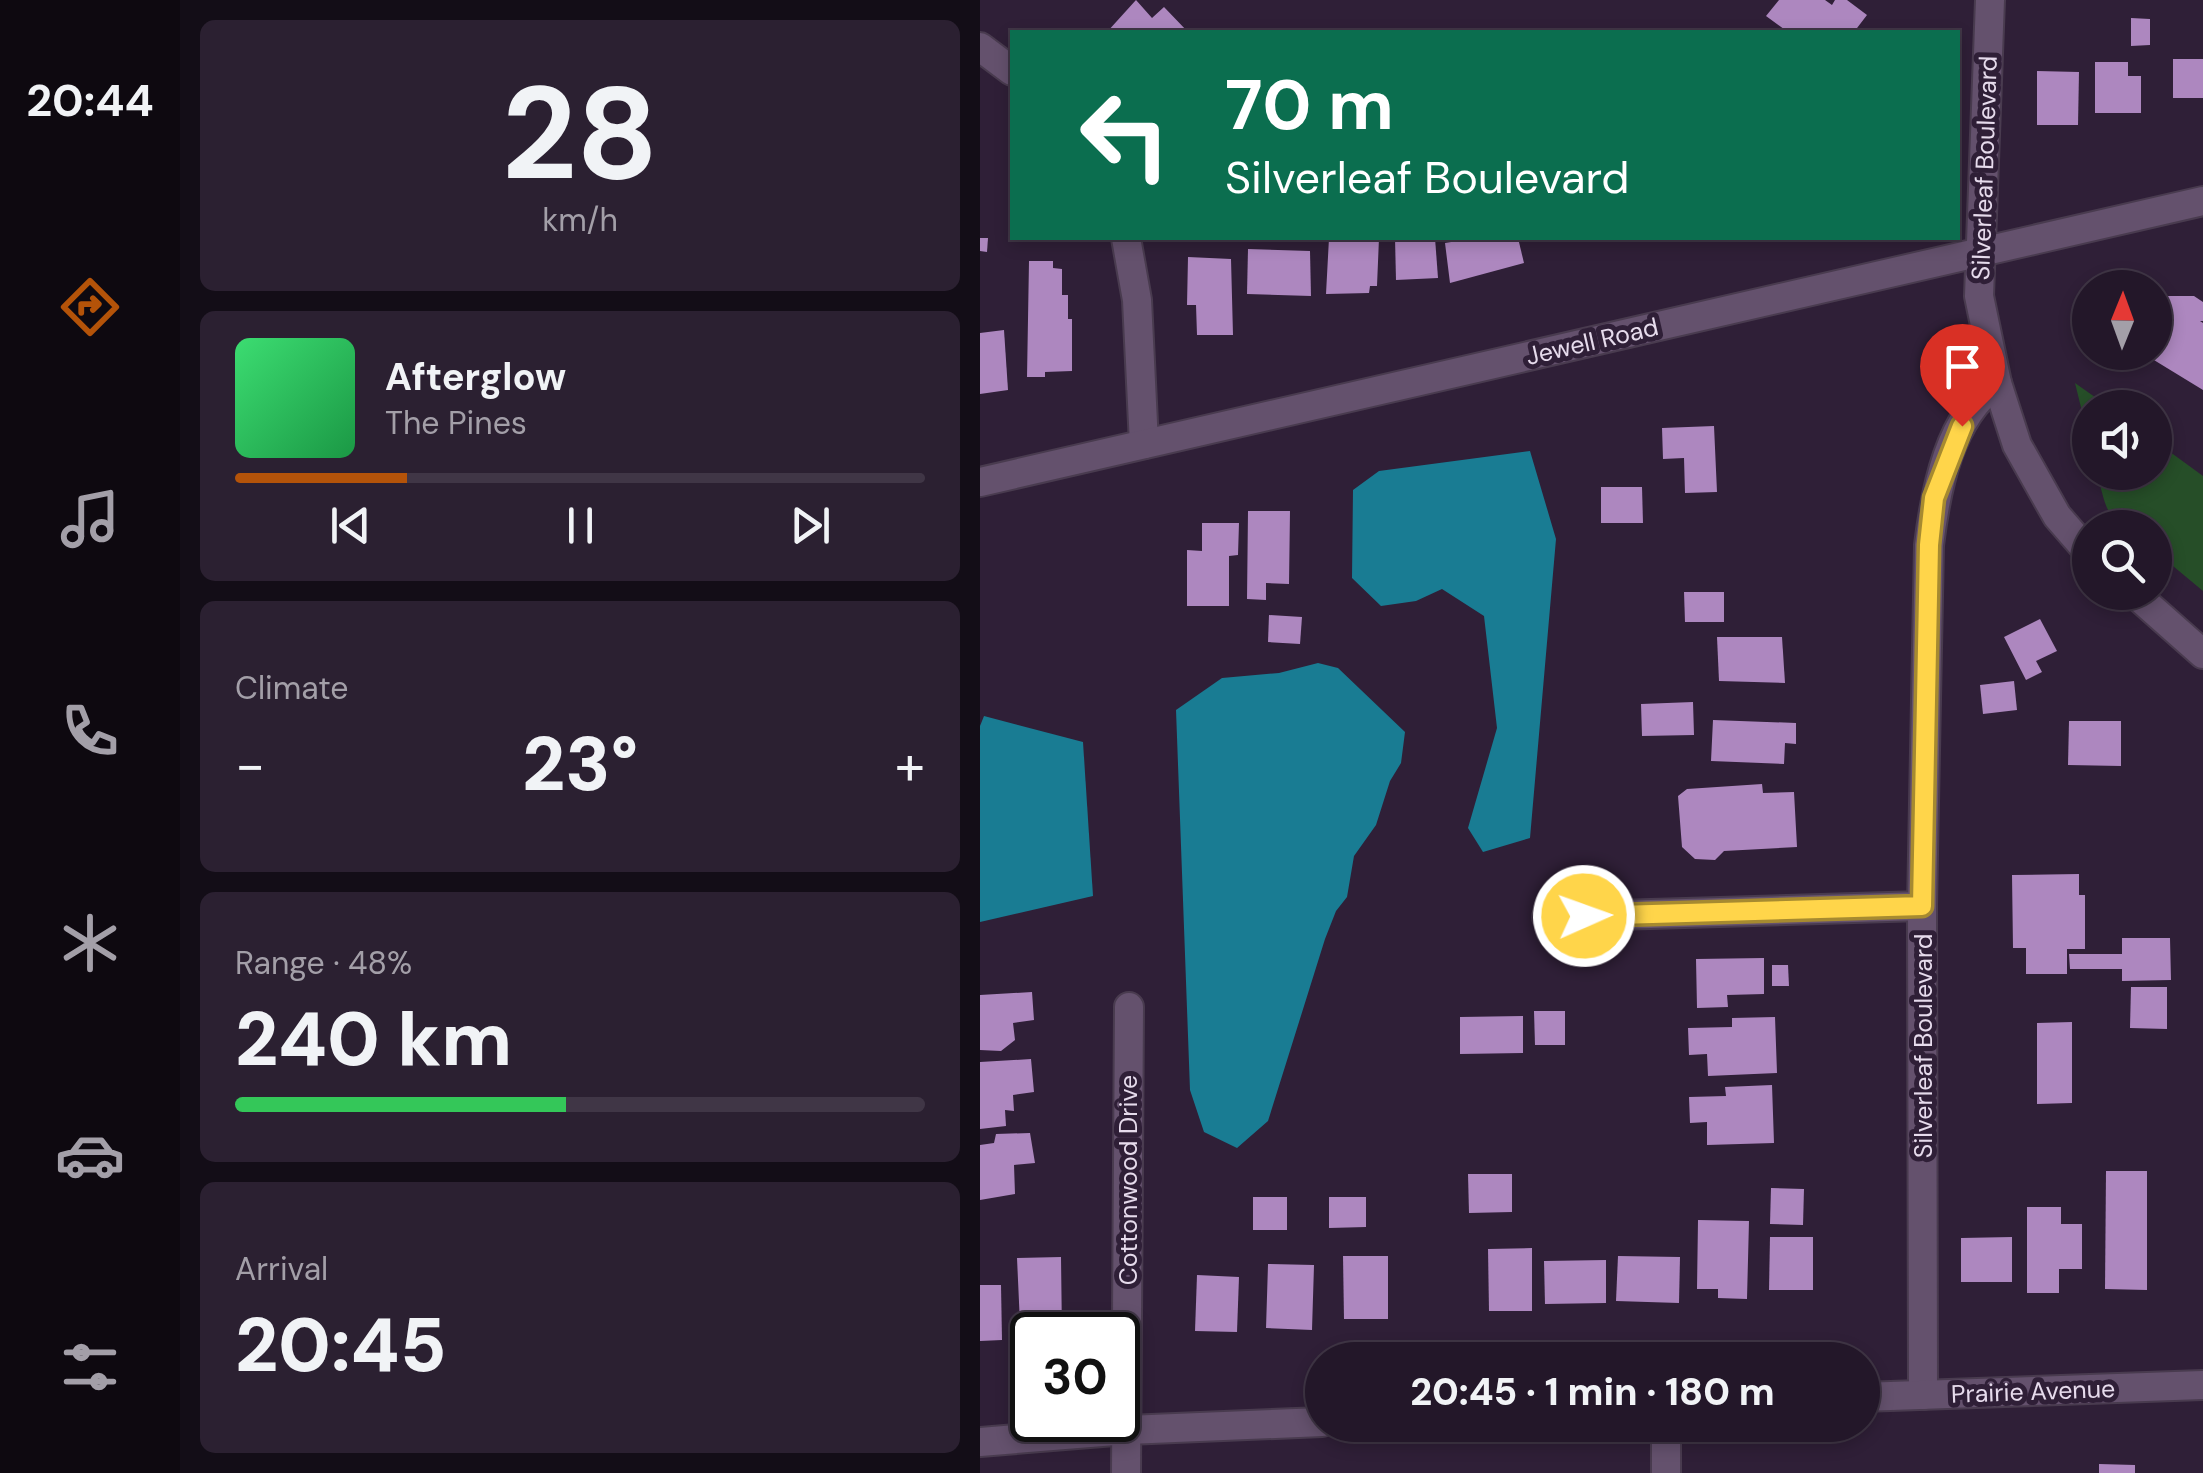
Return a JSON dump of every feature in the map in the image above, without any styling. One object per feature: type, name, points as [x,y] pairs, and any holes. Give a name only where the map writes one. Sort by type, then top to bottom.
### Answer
[{"type":"street","name":"Silverleaf Boulevard","points":[[1923,1395],[1922,906],[1929,545],[1934,498],[1949,453],[1975,400],[1997,383],[1980,296],[1990,0]]},
{"type":"street","points":[[980,47],[1010,70]]},
{"type":"street","name":"Jewell Road","points":[[980,482],[2203,201]]},
{"type":"street","points":[[1126,240],[1137,300],[1144,444]]},
{"type":"street","points":[[1997,383],[2017,445],[2057,516],[2072,533]]},
{"type":"street","points":[[2153,610],[2203,654]]},
{"type":"street","points":[[1547,917],[1922,906]]},
{"type":"street","name":"Cottonwood Drive","points":[[1128,1312],[1129,1008]]},
{"type":"street","name":"Prairie Avenue","points":[[1880,1397],[2203,1385]]},
{"type":"street","points":[[1140,1429],[1305,1423]]},
{"type":"street","points":[[980,1442],[1010,1440]]},
{"type":"street","name":"Cottonwood Drive","points":[[1126,1473],[1127,1442]]},
{"type":"street","points":[[1666,1442],[1666,1473]]},
{"type":"green space","points":[[2172,453],[2203,476],[2203,591],[2172,565],[2172,510],[2109,510],[2102,490],[2172,490]]},
{"type":"water","points":[[1530,451],[1556,539],[1530,838],[1483,852],[1468,828],[1497,728],[1484,616],[1442,589],[1416,601],[1381,606],[1352,578],[1353,490],[1379,471]]},
{"type":"water","points":[[1318,663],[1338,668],[1405,732],[1401,763],[1390,781],[1376,825],[1354,856],[1347,897],[1336,911],[1325,939],[1268,1121],[1237,1148],[1204,1132],[1190,1090],[1176,710],[1222,678],[1279,673]]},
{"type":"water","points":[[984,716],[1083,742],[1093,896],[980,922],[980,726]]},
{"type":"building","points":[[1136,0],[1152,18],[1164,7],[1186,30],[1109,30]]},
{"type":"building","points":[[1779,0],[1825,0],[1832,5],[1835,0],[1847,0],[1867,15],[1856,30],[1785,30],[1766,16]]},
{"type":"building","points":[[2131,18],[2150,19],[2150,45],[2131,46]]},
{"type":"building","points":[[2173,59],[2203,59],[2203,98],[2173,98]]},
{"type":"building","points":[[2095,62],[2128,62],[2128,76],[2141,76],[2141,113],[2095,113]]},
{"type":"building","points":[[2037,71],[2079,72],[2078,125],[2037,125]]},
{"type":"building","points":[[980,238],[988,238],[987,252],[980,251]]},
{"type":"building","points":[[1329,240],[1379,240],[1377,286],[1370,286],[1369,293],[1326,294]]},
{"type":"building","points":[[1395,240],[1435,240],[1438,278],[1396,280]]},
{"type":"building","points":[[1518,240],[1524,263],[1450,283],[1445,243]]},
{"type":"building","points":[[1248,249],[1310,251],[1311,296],[1247,294]]},
{"type":"building","points":[[1188,257],[1231,259],[1233,335],[1197,335],[1196,305],[1187,305]]},
{"type":"building","points":[[1029,261],[1053,261],[1053,268],[1062,269],[1062,295],[1068,295],[1068,319],[1072,319],[1072,371],[1027,377]]},
{"type":"building","points":[[2172,296],[2194,296],[2203,302],[2203,390],[2170,370]]},
{"type":"building","points":[[1004,330],[1008,390],[980,394],[980,333]]},
{"type":"building","points":[[1714,426],[1717,492],[1685,493],[1684,458],[1663,459],[1662,428]]},
{"type":"building","points":[[1601,487],[1642,487],[1643,523],[1601,523]]},
{"type":"building","points":[[1248,511],[1290,511],[1289,584],[1266,583],[1266,600],[1247,599]]},
{"type":"building","points":[[1202,523],[1239,523],[1238,555],[1229,556],[1229,606],[1187,606],[1187,550],[1202,551]]},
{"type":"building","points":[[1684,592],[1724,592],[1724,622],[1685,622]]},
{"type":"building","points":[[1269,615],[1302,617],[1300,644],[1268,642]]},
{"type":"building","points":[[2040,619],[2057,651],[2036,661],[2042,672],[2026,680],[2004,637]]},
{"type":"building","points":[[1717,637],[1782,637],[1785,683],[1719,681]]},
{"type":"building","points":[[2014,681],[2017,710],[1983,714],[1980,685]]},
{"type":"building","points":[[1693,702],[1694,735],[1642,736],[1641,704]]},
{"type":"building","points":[[1713,720],[1796,723],[1796,744],[1785,743],[1784,764],[1711,761]]},
{"type":"building","points":[[2069,721],[2121,721],[2121,766],[2068,765]]},
{"type":"building","points":[[1762,784],[1763,793],[1794,792],[1797,847],[1724,851],[1715,860],[1695,859],[1682,847],[1678,796],[1687,789]]},
{"type":"building","points":[[2079,874],[2079,895],[2085,895],[2085,949],[2067,949],[2067,974],[2026,974],[2026,948],[2013,948],[2012,875]]},
{"type":"building","points":[[2122,938],[2170,938],[2171,980],[2122,981],[2122,969],[2070,969],[2069,954],[2122,954]]},
{"type":"building","points":[[1764,958],[1764,994],[1727,995],[1728,1007],[1697,1008],[1696,959]]},
{"type":"building","points":[[1772,965],[1788,965],[1789,986],[1772,986]]},
{"type":"building","points":[[2131,987],[2167,987],[2167,1029],[2130,1028]]},
{"type":"building","points":[[1032,992],[1034,1020],[1013,1023],[1015,1040],[1001,1051],[980,1050],[980,995]]},
{"type":"building","points":[[1534,1011],[1565,1011],[1565,1045],[1535,1045]]},
{"type":"building","points":[[1523,1016],[1523,1053],[1460,1054],[1460,1017]]},
{"type":"building","points":[[1775,1017],[1777,1073],[1708,1076],[1707,1054],[1689,1055],[1688,1028],[1732,1027],[1732,1018]]},
{"type":"building","points":[[2072,1022],[2072,1103],[2037,1104],[2037,1023]]},
{"type":"building","points":[[1031,1059],[1034,1092],[1013,1095],[1014,1111],[1005,1110],[1006,1126],[980,1129],[980,1062]]},
{"type":"building","points":[[1772,1085],[1774,1143],[1707,1145],[1707,1122],[1690,1123],[1689,1097],[1726,1096],[1725,1087]]},
{"type":"building","points":[[1030,1133],[1035,1163],[1014,1165],[1015,1194],[980,1200],[980,1145],[994,1143],[996,1134]]},
{"type":"building","points":[[2106,1171],[2147,1171],[2147,1290],[2105,1289]]},
{"type":"building","points":[[1468,1174],[1512,1174],[1512,1212],[1469,1213]]},
{"type":"building","points":[[1771,1188],[1804,1189],[1803,1225],[1770,1224]]},
{"type":"building","points":[[1253,1197],[1287,1197],[1287,1230],[1253,1230]]},
{"type":"building","points":[[1329,1197],[1366,1197],[1366,1227],[1329,1228]]},
{"type":"building","points":[[2027,1207],[2061,1207],[2061,1224],[2082,1224],[2082,1269],[2059,1269],[2059,1293],[2027,1293]]},
{"type":"building","points":[[1698,1220],[1749,1221],[1747,1299],[1718,1298],[1718,1289],[1697,1289]]},
{"type":"building","points":[[1770,1237],[1813,1237],[1813,1290],[1769,1290]]},
{"type":"building","points":[[2012,1237],[2012,1282],[1961,1282],[1961,1238]]},
{"type":"building","points":[[1532,1248],[1532,1311],[1489,1311],[1488,1249]]},
{"type":"building","points":[[1343,1256],[1388,1256],[1388,1319],[1344,1319]]},
{"type":"building","points":[[1618,1256],[1680,1257],[1679,1303],[1616,1301]]},
{"type":"building","points":[[1061,1257],[1062,1312],[1019,1312],[1017,1258]]},
{"type":"building","points":[[1606,1260],[1606,1303],[1545,1304],[1544,1261]]},
{"type":"building","points":[[1268,1264],[1314,1265],[1312,1330],[1266,1328]]},
{"type":"building","points":[[1197,1275],[1239,1277],[1237,1332],[1195,1331]]},
{"type":"building","points":[[980,1285],[1001,1285],[1002,1340],[980,1341]]},
{"type":"building","points":[[2099,1464],[2135,1465],[2135,1473],[2099,1473]]},
{"type":"route","points":[[1584,916],[1922,906],[1929,545],[1934,498],[1962,426]]}]
